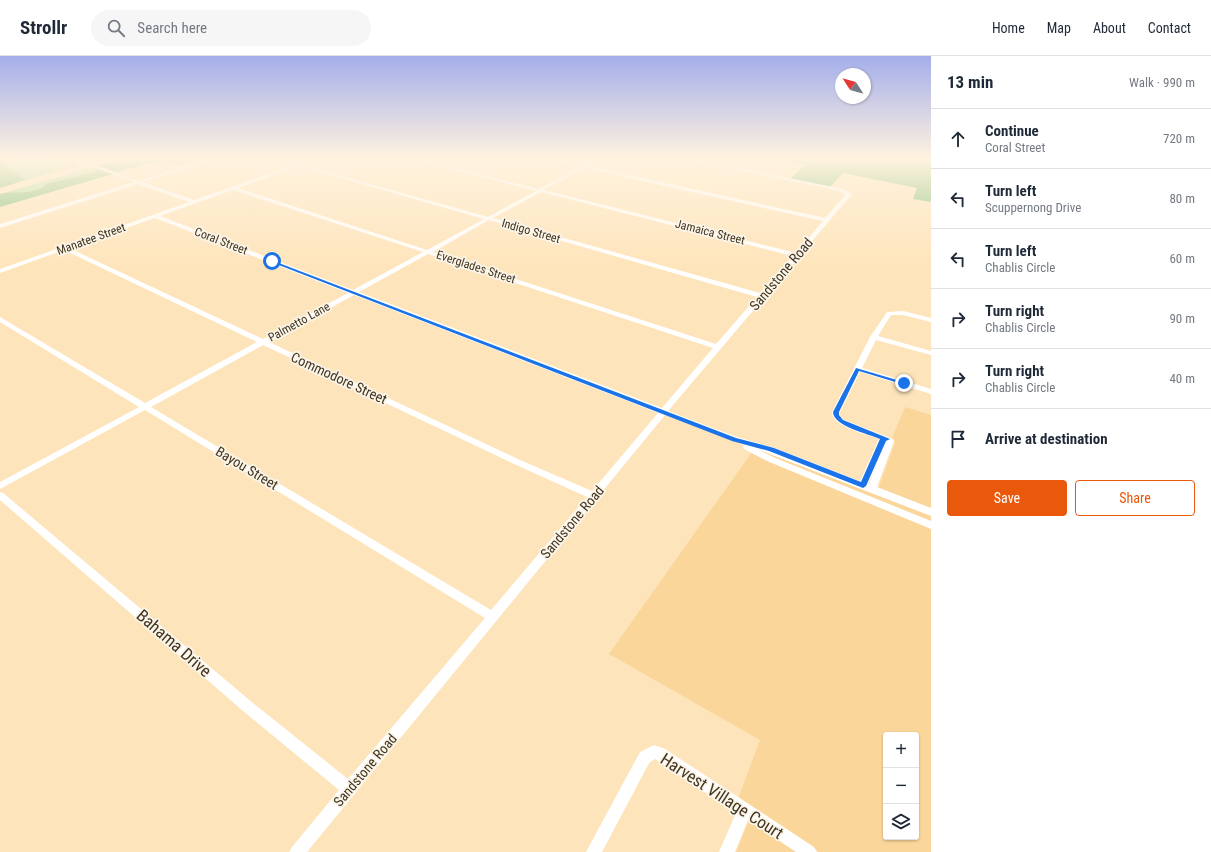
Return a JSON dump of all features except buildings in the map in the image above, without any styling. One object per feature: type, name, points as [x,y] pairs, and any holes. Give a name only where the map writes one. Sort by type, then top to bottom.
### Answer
[{"type":"street","points":[[0,226],[98,195]]},
{"type":"street","points":[[175,195],[194,202]]},
{"type":"street","name":"Manatee Street","points":[[0,271],[213,195]]},
{"type":"street","name":"Everglades Street","points":[[255,195],[718,347]]},
{"type":"street","name":"Indigo Street","points":[[405,195],[762,296]]},
{"type":"street","name":"Palmetto Lane","points":[[0,486],[531,195]]},
{"type":"street","name":"Jamaica Street","points":[[560,195],[798,255]]},
{"type":"street","points":[[715,195],[826,220]]},
{"type":"street","name":"Sandstone Road","points":[[296,852],[718,347],[798,255],[847,195]]},
{"type":"street","name":"Coral Street","points":[[155,216],[664,412],[734,440],[770,459],[931,525]]},
{"type":"street","name":"Commodore Street","points":[[64,248],[516,462],[594,496]]},
{"type":"street","points":[[867,487],[890,441],[841,422],[836,416],[836,412],[874,337],[886,316],[890,312],[903,313],[931,320]]},
{"type":"street","name":"Bayou Street","points":[[0,319],[493,617]]},
{"type":"street","points":[[874,337],[931,354]]},
{"type":"street","points":[[858,369],[931,392]]},
{"type":"street","name":"Coral Street","points":[[734,440],[772,450],[931,512]]},
{"type":"street","name":"Bahama Drive","points":[[0,495],[248,707],[349,789]]},
{"type":"street","name":"Harvest Village Court","points":[[594,852],[642,762],[651,753],[660,754],[809,852]]},
{"type":"street","points":[[727,852],[745,810]]},
{"type":"shaded area","points":[[905,407],[931,415],[931,509],[878,489],[895,443],[892,438]]},
{"type":"shaded area","points":[[755,448],[931,515],[931,521],[772,457]]},
{"type":"shaded area","points":[[752,452],[931,527],[931,852],[819,852],[738,799],[760,740],[609,654]]},
{"type":"shaded area","points":[[749,820],[798,852],[736,852]]},
{"type":"green space","points":[[0,195],[41,195],[0,207]]},
{"type":"green space","points":[[914,195],[931,195],[931,202],[913,199]]},
{"type":"route","points":[[272,261],[734,440],[772,450],[863,486],[883,439],[887,439],[841,422],[836,416],[836,412],[858,369],[904,383]]}]
